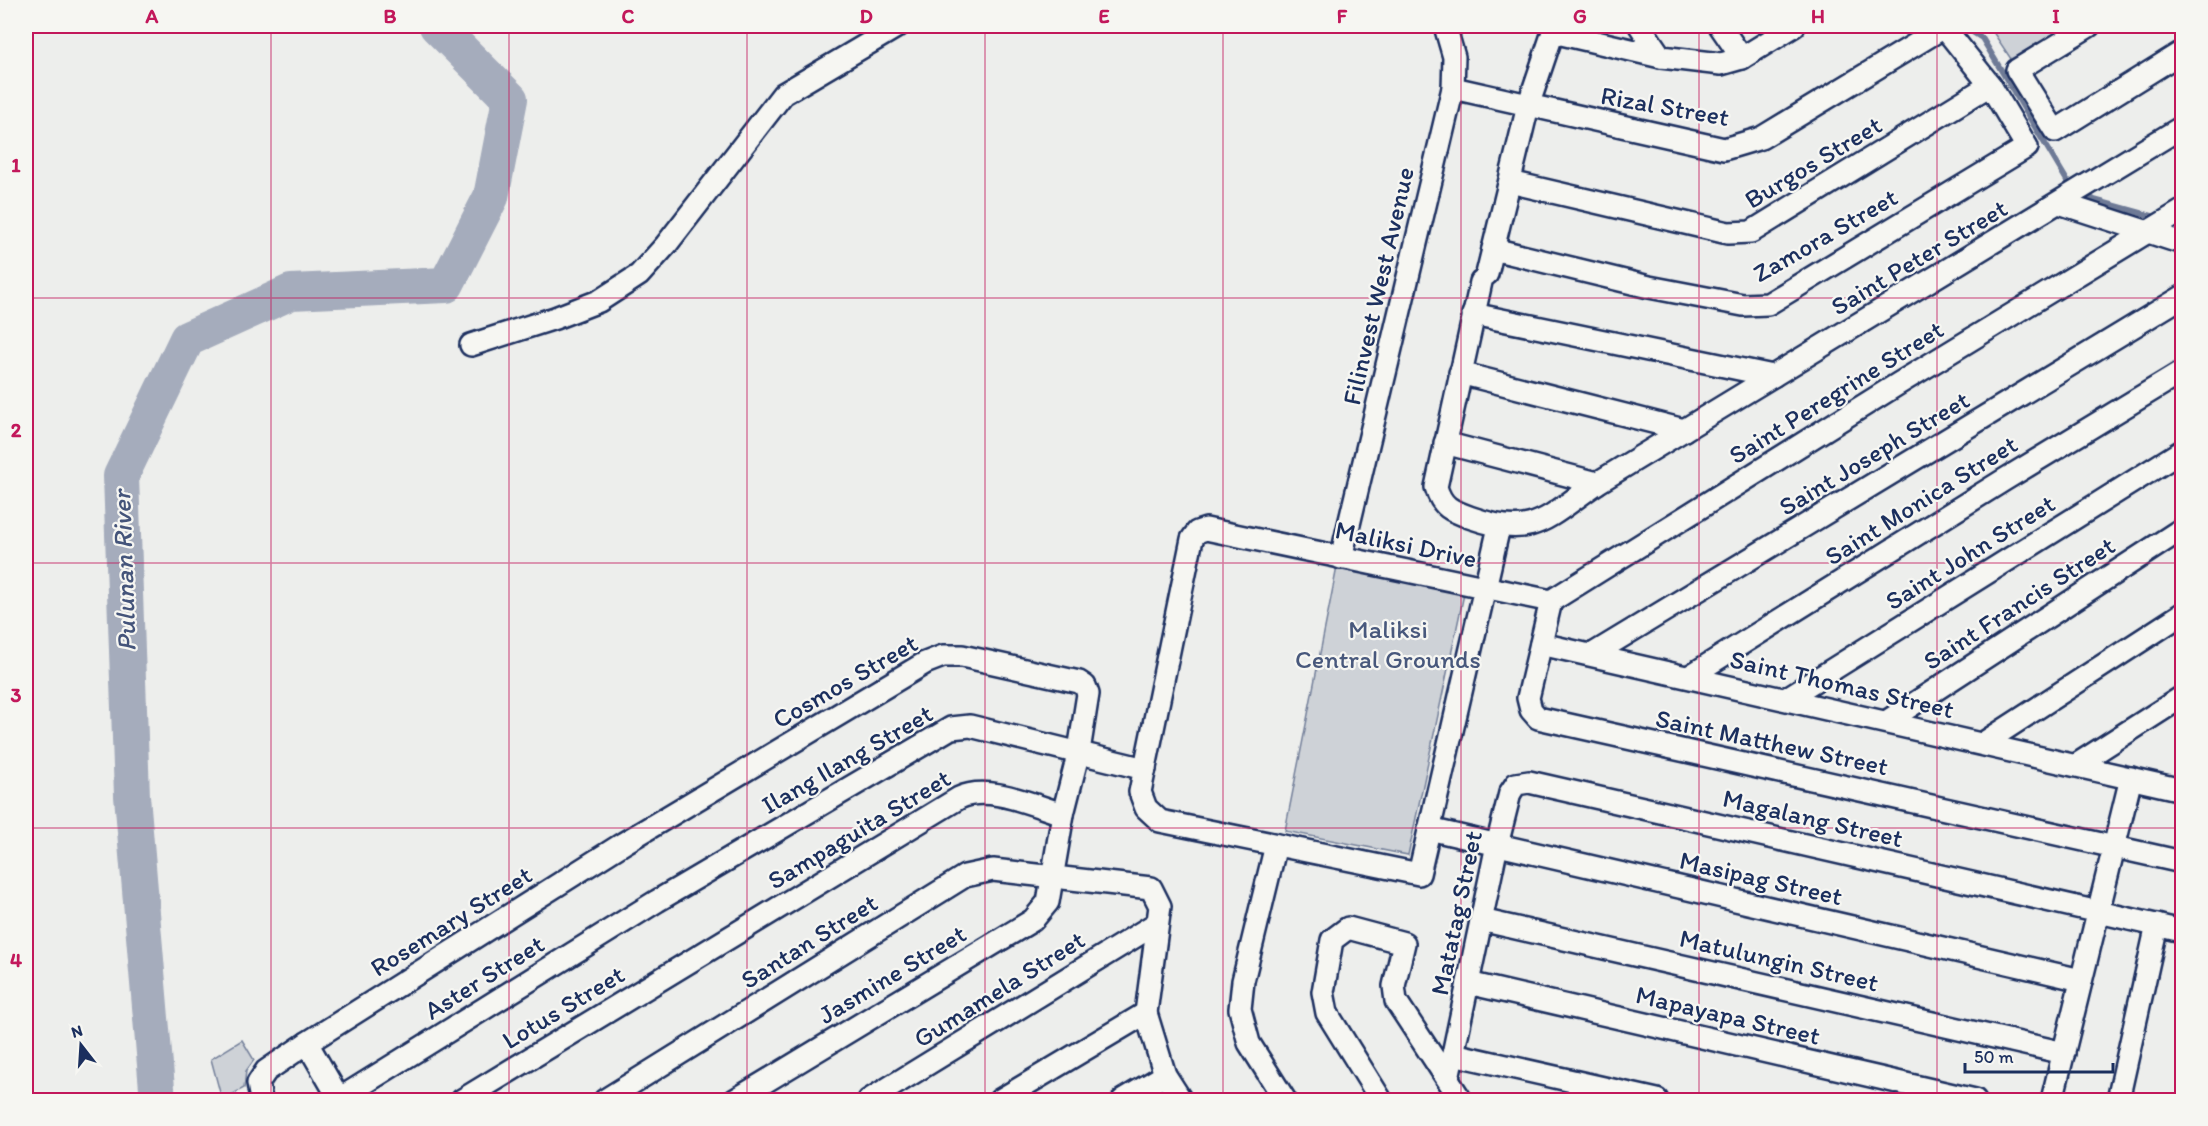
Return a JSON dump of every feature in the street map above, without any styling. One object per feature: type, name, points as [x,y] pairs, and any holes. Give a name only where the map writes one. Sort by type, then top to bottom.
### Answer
[{"type":"street","points":[[471,345],[599,301],[639,275],[666,245],[783,94],[898,26]]},
{"type":"street","name":"Filinvest West Avenue","points":[[1341,558],[1453,88],[1454,57],[1445,26]]},
{"type":"street","points":[[1640,26],[1661,57]]},
{"type":"street","points":[[1720,26],[1742,58]]},
{"type":"street","points":[[1551,600],[1485,589],[1499,527],[1448,509],[1440,500],[1436,487],[1473,314],[1493,249],[1528,106],[1551,29],[1661,57],[1712,64],[1742,58],[1794,26]]},
{"type":"street","points":[[1944,26],[1990,85]]},
{"type":"street","name":"Rizal Street","points":[[1453,88],[1725,149],[1761,138],[1944,26]]},
{"type":"street","points":[[2090,26],[2017,70],[2055,131],[2182,52]]},
{"type":"street","name":"Zamora Street","points":[[1493,249],[1661,289],[1743,305],[1768,304],[2027,147],[1990,85]]},
{"type":"street","name":"Burgos Street","points":[[1510,182],[1728,233],[1751,232],[1990,85]]},
{"type":"street","name":"Saint Peter Street","points":[[1499,527],[1520,528],[1534,525],[1597,483],[2182,127]]},
{"type":"street","points":[[2065,200],[2152,230],[2182,243]]},
{"type":"street","name":"Saint Peregrine Street","points":[[1551,600],[1898,384],[2182,212]]},
{"type":"street","name":"Saint Joseph Street","points":[[1593,654],[2182,297]]},
{"type":"street","points":[[1473,314],[1773,376]]},
{"type":"street","name":"Saint Monica Street","points":[[1690,676],[2182,372]]},
{"type":"street","points":[[1460,373],[1684,430]]},
{"type":"street","points":[[1445,442],[1597,483]]},
{"type":"street","name":"Saint John Street","points":[[1787,698],[2182,451]]},
{"type":"street","name":"Maliksi Drive","points":[[1206,528],[1485,589],[1419,874],[1160,821],[1146,808],[1140,792],[1192,539],[1197,532],[1206,528]]},
{"type":"street","name":"Saint Francis Street","points":[[1886,722],[2182,529]]},
{"type":"street","name":"Saint Matthew Street","points":[[1551,600],[1528,698],[1531,710],[1538,718],[2115,846]]},
{"type":"street","points":[[1982,744],[2182,614]]},
{"type":"street","name":"Saint Thomas Street","points":[[1541,644],[1787,698],[2131,778],[2180,787]]},
{"type":"street","name":"Cosmos Street","points":[[624,843],[925,663],[943,656],[962,656],[1079,682],[1085,686],[1088,694],[1079,750]]},
{"type":"street","points":[[2076,765],[2182,697]]},
{"type":"street","name":"Ilang Ilang Street","points":[[657,901],[951,728],[970,726],[1079,750],[1145,768]]},
{"type":"street","name":"Jasmine Street","points":[[735,1101],[1033,920],[1048,902],[1063,814],[1079,750]]},
{"type":"street","points":[[2052,1101],[2131,778]]},
{"type":"street","name":"Magalang Street","points":[[1516,784],[1529,782],[1540,784],[2182,931]]},
{"type":"street","name":"Matatag Street","points":[[1448,1078],[1497,845],[1510,793],[1516,784]]},
{"type":"street","name":"Sampaguita Street","points":[[693,960],[972,792],[987,793],[1063,814]]},
{"type":"street","name":"Masipag Street","points":[[1429,829],[2081,980]]},
{"type":"street","name":"Rosemary Street","points":[[261,1101],[258,1083],[266,1071],[624,843]]},
{"type":"street","points":[[1276,845],[1243,981],[1240,1009],[1250,1043],[1285,1101]]},
{"type":"street","points":[[2115,846],[2182,861]]},
{"type":"street","name":"Santan Street","points":[[605,1101],[965,876],[993,870],[1054,875],[1152,888],[1160,906],[1156,923]]},
{"type":"street","name":"Aster Street","points":[[339,1100],[657,901]]},
{"type":"street","name":"Matulungin Street","points":[[1481,920],[2064,1053]]},
{"type":"street","points":[[1156,923],[1146,1013],[1165,1075],[1181,1101]]},
{"type":"street","name":"Gumamela Street","points":[[869,1101],[1156,923]]},
{"type":"street","points":[[2118,1101],[2157,925]]},
{"type":"street","points":[[1381,1101],[1327,1013],[1323,992],[1332,940],[1339,932],[1348,928],[1404,943],[1394,987],[1396,1001],[1461,1101]]},
{"type":"street","name":"Lotus Street","points":[[462,1101],[693,960]]},
{"type":"street","name":"Mapayapa Street","points":[[1468,983],[1975,1101]]},
{"type":"street","points":[[1000,1101],[1146,1013]]},
{"type":"street","points":[[307,1043],[339,1100]]},
{"type":"street","points":[[1453,1054],[1657,1101]]},
{"type":"street","points":[[1123,1101],[1165,1075]]},
{"type":"green space","points":[[1989,26],[2068,26],[2011,59]]},
{"type":"green space","name":"Maliksi Central Grounds","points":[[1337,567],[1464,594],[1408,855],[1285,831]]},
{"type":"green space","points":[[242,1040],[254,1060],[246,1071],[244,1088],[222,1100],[211,1059]]},
{"type":"waterway","name":"Pulunan River","points":[[158,1100],[132,796],[121,476],[187,339],[291,292],[446,285],[491,197],[510,99],[437,26]]},
{"type":"waterway","points":[[1963,26],[1982,38],[2069,184],[2075,187]]},
{"type":"waterway","points":[[2084,193],[2094,200],[2159,218]]}]
